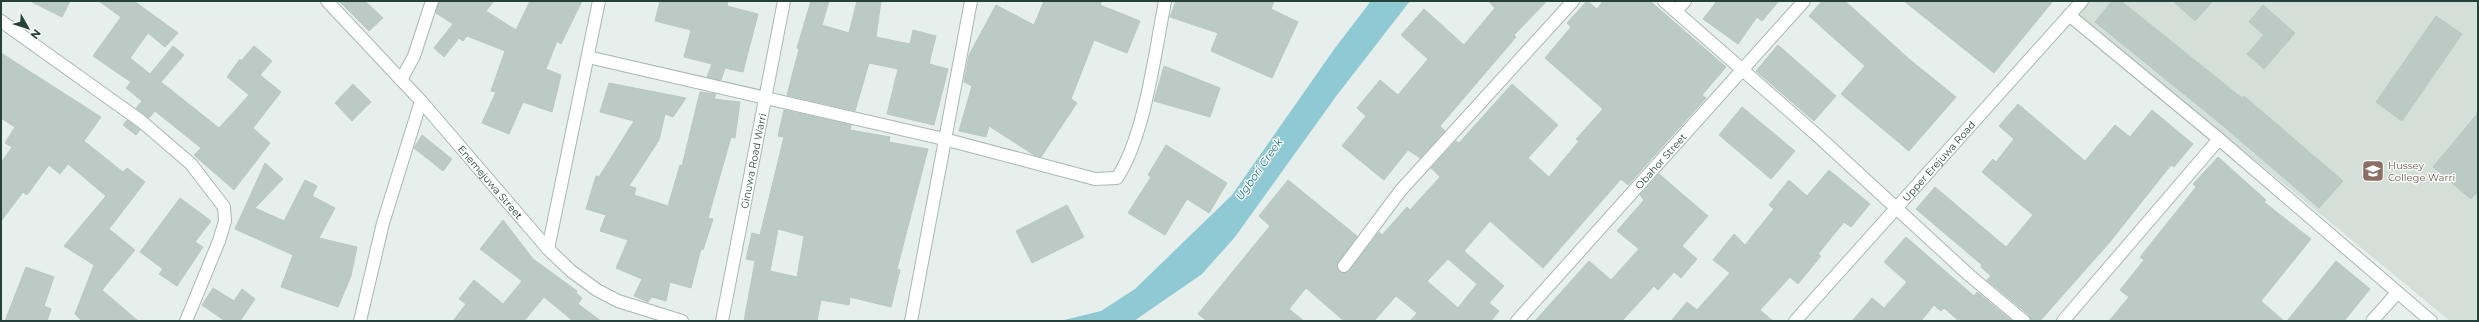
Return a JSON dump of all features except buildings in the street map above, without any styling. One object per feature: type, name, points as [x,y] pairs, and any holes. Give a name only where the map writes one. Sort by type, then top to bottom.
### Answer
[{"type":"street","name":"Enemejuwa Street","points":[[327,1],[421,101],[548,249],[571,271],[597,290],[618,302],[682,321]]},
{"type":"street","points":[[400,80],[414,56],[432,1]]},
{"type":"street","points":[[548,249],[600,1]]},
{"type":"street","name":"Ginuwa Road Warri","points":[[722,321],[784,1]]},
{"type":"street","points":[[911,321],[944,139],[972,1]]},
{"type":"street","points":[[588,58],[944,139],[1095,179],[1117,178],[1128,162],[1136,137],[1165,1]]},
{"type":"street","points":[[1344,266],[1401,190],[1573,1]]},
{"type":"street","points":[[1664,1],[1896,207],[1969,274],[2024,321]]},
{"type":"street","points":[[1676,11],[1685,1]]},
{"type":"street","name":"Obahor Street","points":[[1517,321],[1804,1]]},
{"type":"street","name":"Upper Erejuwa Road","points":[[1795,321],[2082,1]]},
{"type":"street","points":[[2069,15],[2219,139],[2431,321]]},
{"type":"street","points":[[1,21],[141,121],[191,164],[224,207],[225,221],[219,241],[186,321]]},
{"type":"street","points":[[360,321],[384,223],[421,101]]},
{"type":"street","points":[[2063,321],[2219,139]]},
{"type":"street","points":[[2372,321],[2397,293]]},
{"type":"shaded area","name":"Hussey College Warri","points":[[2087,1],[2478,1],[2478,321],[2450,321],[2085,20],[2077,11]]},
{"type":"water","name":"Ugbori Creek","points":[[1371,1],[1410,1],[1337,95],[1235,237],[1202,274],[1134,321],[1060,321],[1101,311],[1135,289],[1232,195],[1335,48]]},
{"type":"place","name":"Hussey College Warri","points":[[2373,171]]}]
